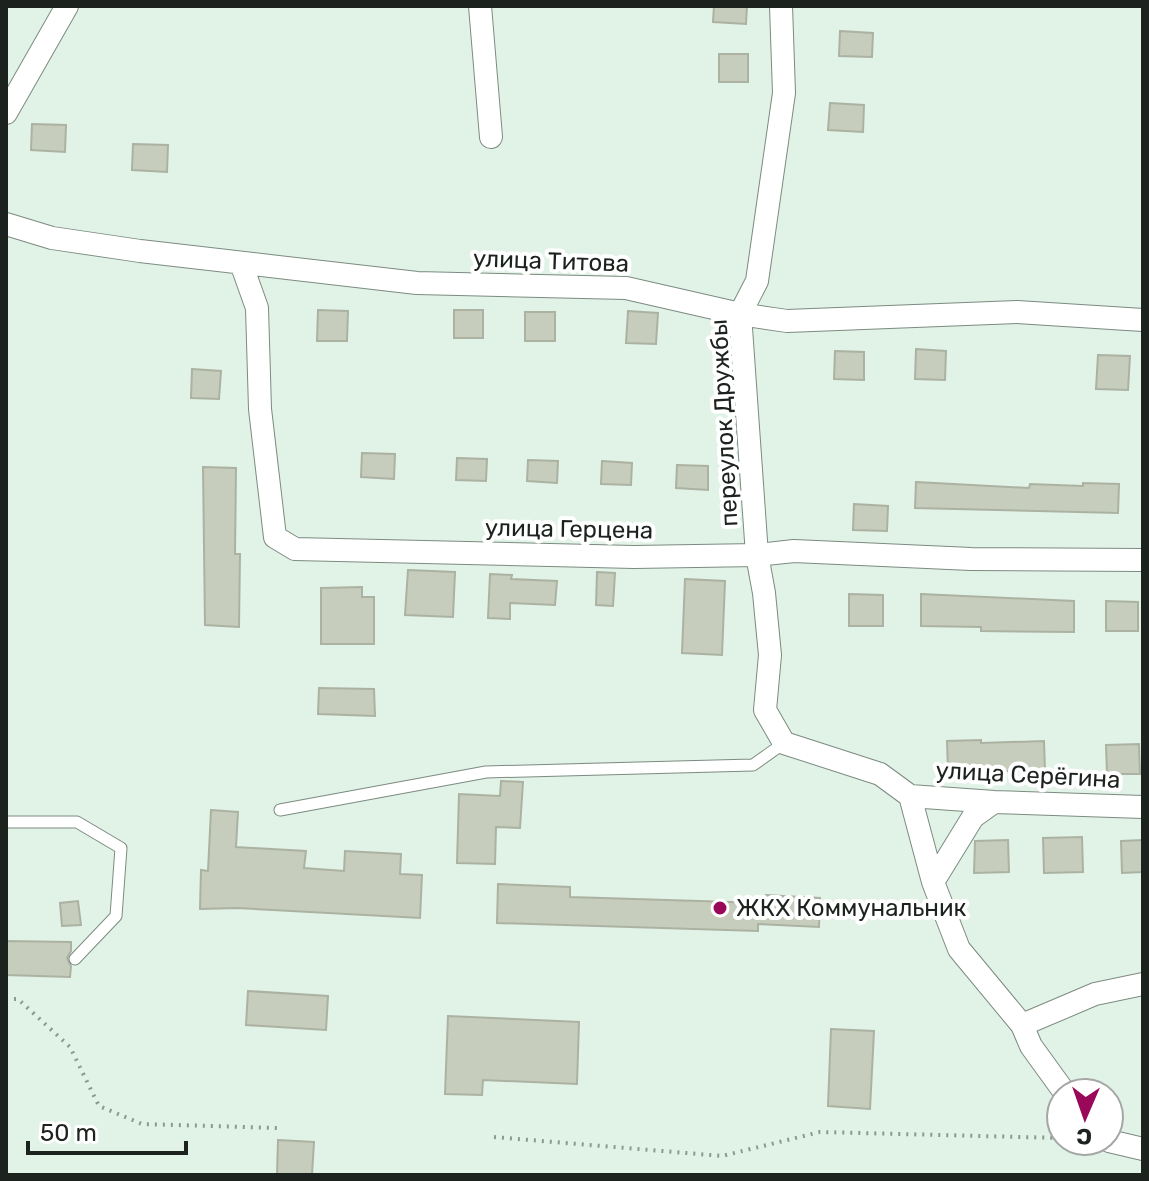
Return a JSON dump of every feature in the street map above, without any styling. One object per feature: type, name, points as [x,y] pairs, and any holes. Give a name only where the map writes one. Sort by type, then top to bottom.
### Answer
[{"type":"street","points":[[480,6],[491,137]]},
{"type":"street","name":"переулок Дружбы","points":[[757,555],[740,314],[757,281],[784,93],[781,6]]},
{"type":"street","points":[[6,113],[66,9]]},
{"type":"street","name":"улица Титова","points":[[6,224],[52,238],[417,283],[626,288],[740,314],[787,321],[1017,312],[1143,320]]},
{"type":"street","name":"улица Герцена","points":[[241,263],[257,308],[260,409],[275,537],[295,549],[618,557],[757,555],[794,551],[971,559],[1143,560]]},
{"type":"street","points":[[757,555],[770,655],[765,710],[784,743],[880,774],[910,796],[933,882],[959,949],[1022,1025],[1031,1046],[1053,1077]]},
{"type":"street","name":"улица Серёгина","points":[[910,796],[1143,807]]},
{"type":"street","points":[[933,882],[973,817],[994,802]]},
{"type":"street","points":[[1022,1025],[1095,994],[1143,984]]},
{"type":"lane","points":[[280,810],[486,772],[753,765],[784,743]]},
{"type":"lane","points":[[6,822],[77,822],[121,848],[116,916],[75,959]]},
{"type":"path","points":[[6,999],[18,999],[70,1047],[99,1106],[142,1124],[278,1128]]},
{"type":"path","points":[[494,1137],[722,1156],[820,1132],[1045,1138]]},
{"type":"building","points":[[714,6],[747,6],[746,24],[713,22]]},
{"type":"building","points":[[840,31],[873,33],[872,57],[839,56]]},
{"type":"building","points":[[719,54],[748,54],[748,82],[719,82]]},
{"type":"building","points":[[830,103],[864,105],[863,132],[828,130]]},
{"type":"building","points":[[32,124],[66,125],[65,152],[31,150]]},
{"type":"building","points":[[133,144],[168,145],[167,172],[132,170]]},
{"type":"building","points":[[318,310],[348,311],[347,341],[317,341]]},
{"type":"building","points":[[454,310],[483,310],[483,338],[454,338]]},
{"type":"building","points":[[628,311],[658,313],[656,344],[626,343]]},
{"type":"building","points":[[525,312],[555,312],[555,341],[525,341]]},
{"type":"building","points":[[916,349],[946,351],[945,380],[915,379]]},
{"type":"building","points":[[835,351],[864,352],[864,380],[834,379]]},
{"type":"building","points":[[1098,355],[1130,356],[1128,390],[1096,389]]},
{"type":"building","points":[[192,369],[221,371],[219,399],[191,398]]},
{"type":"building","points":[[362,453],[395,454],[394,479],[361,477]]},
{"type":"building","points":[[457,458],[487,459],[486,481],[456,480]]},
{"type":"building","points":[[528,460],[558,461],[557,483],[527,481]]},
{"type":"building","points":[[602,461],[632,463],[631,485],[601,484]]},
{"type":"building","points":[[677,465],[708,466],[708,490],[676,488]]},
{"type":"building","points":[[203,467],[236,468],[235,554],[240,554],[239,627],[205,625]]},
{"type":"building","points":[[916,482],[1029,488],[1030,484],[1119,484],[1118,513],[915,508]]},
{"type":"building","points":[[854,504],[888,506],[887,531],[853,530]]},
{"type":"building","points":[[408,570],[455,572],[453,617],[405,615]]},
{"type":"building","points":[[597,572],[615,573],[613,606],[596,605]]},
{"type":"building","points":[[490,574],[512,575],[511,579],[557,581],[555,605],[510,603],[510,619],[488,618]]},
{"type":"building","points":[[685,579],[725,581],[722,655],[682,653]]},
{"type":"building","points":[[362,587],[362,597],[374,597],[374,644],[321,644],[321,588]]},
{"type":"building","points":[[849,594],[883,595],[883,626],[849,626]]},
{"type":"building","points":[[921,594],[1074,601],[1074,632],[981,631],[981,627],[921,626]]},
{"type":"building","points":[[1106,601],[1138,602],[1138,631],[1106,631]]},
{"type":"building","points":[[319,688],[374,689],[375,716],[318,714]]},
{"type":"building","points":[[981,740],[981,743],[1044,741],[1045,771],[948,771],[947,741]]},
{"type":"building","points":[[1139,744],[1140,774],[1107,774],[1106,745]]},
{"type":"building","points":[[501,781],[523,782],[520,828],[496,827],[495,864],[457,863],[459,794],[500,796]]},
{"type":"building","points":[[211,810],[238,812],[236,847],[306,851],[304,868],[344,871],[345,851],[401,854],[400,874],[422,875],[420,918],[238,908],[200,909],[201,870],[208,871]]},
{"type":"building","points":[[1082,837],[1083,872],[1044,873],[1043,838]]},
{"type":"building","points":[[1008,840],[1009,872],[974,873],[975,841]]},
{"type":"building","points":[[1143,840],[1143,872],[1122,873],[1121,841]]},
{"type":"building","points":[[498,884],[570,887],[570,897],[766,903],[766,895],[820,898],[819,927],[758,924],[758,931],[497,923]]},
{"type":"building","points":[[78,901],[81,925],[62,926],[60,903]]},
{"type":"building","points":[[6,941],[71,942],[67,958],[71,966],[70,977],[6,975]]},
{"type":"building","points":[[248,991],[328,996],[326,1030],[246,1025]]},
{"type":"building","points":[[448,1016],[579,1022],[577,1084],[483,1080],[482,1095],[445,1094]]},
{"type":"building","points":[[831,1029],[874,1031],[870,1109],[828,1106]]},
{"type":"building","points":[[278,1140],[314,1142],[312,1175],[277,1175]]},
{"type":"place","name":"ЖКХ Коммунальник","points":[[720,908]]}]
